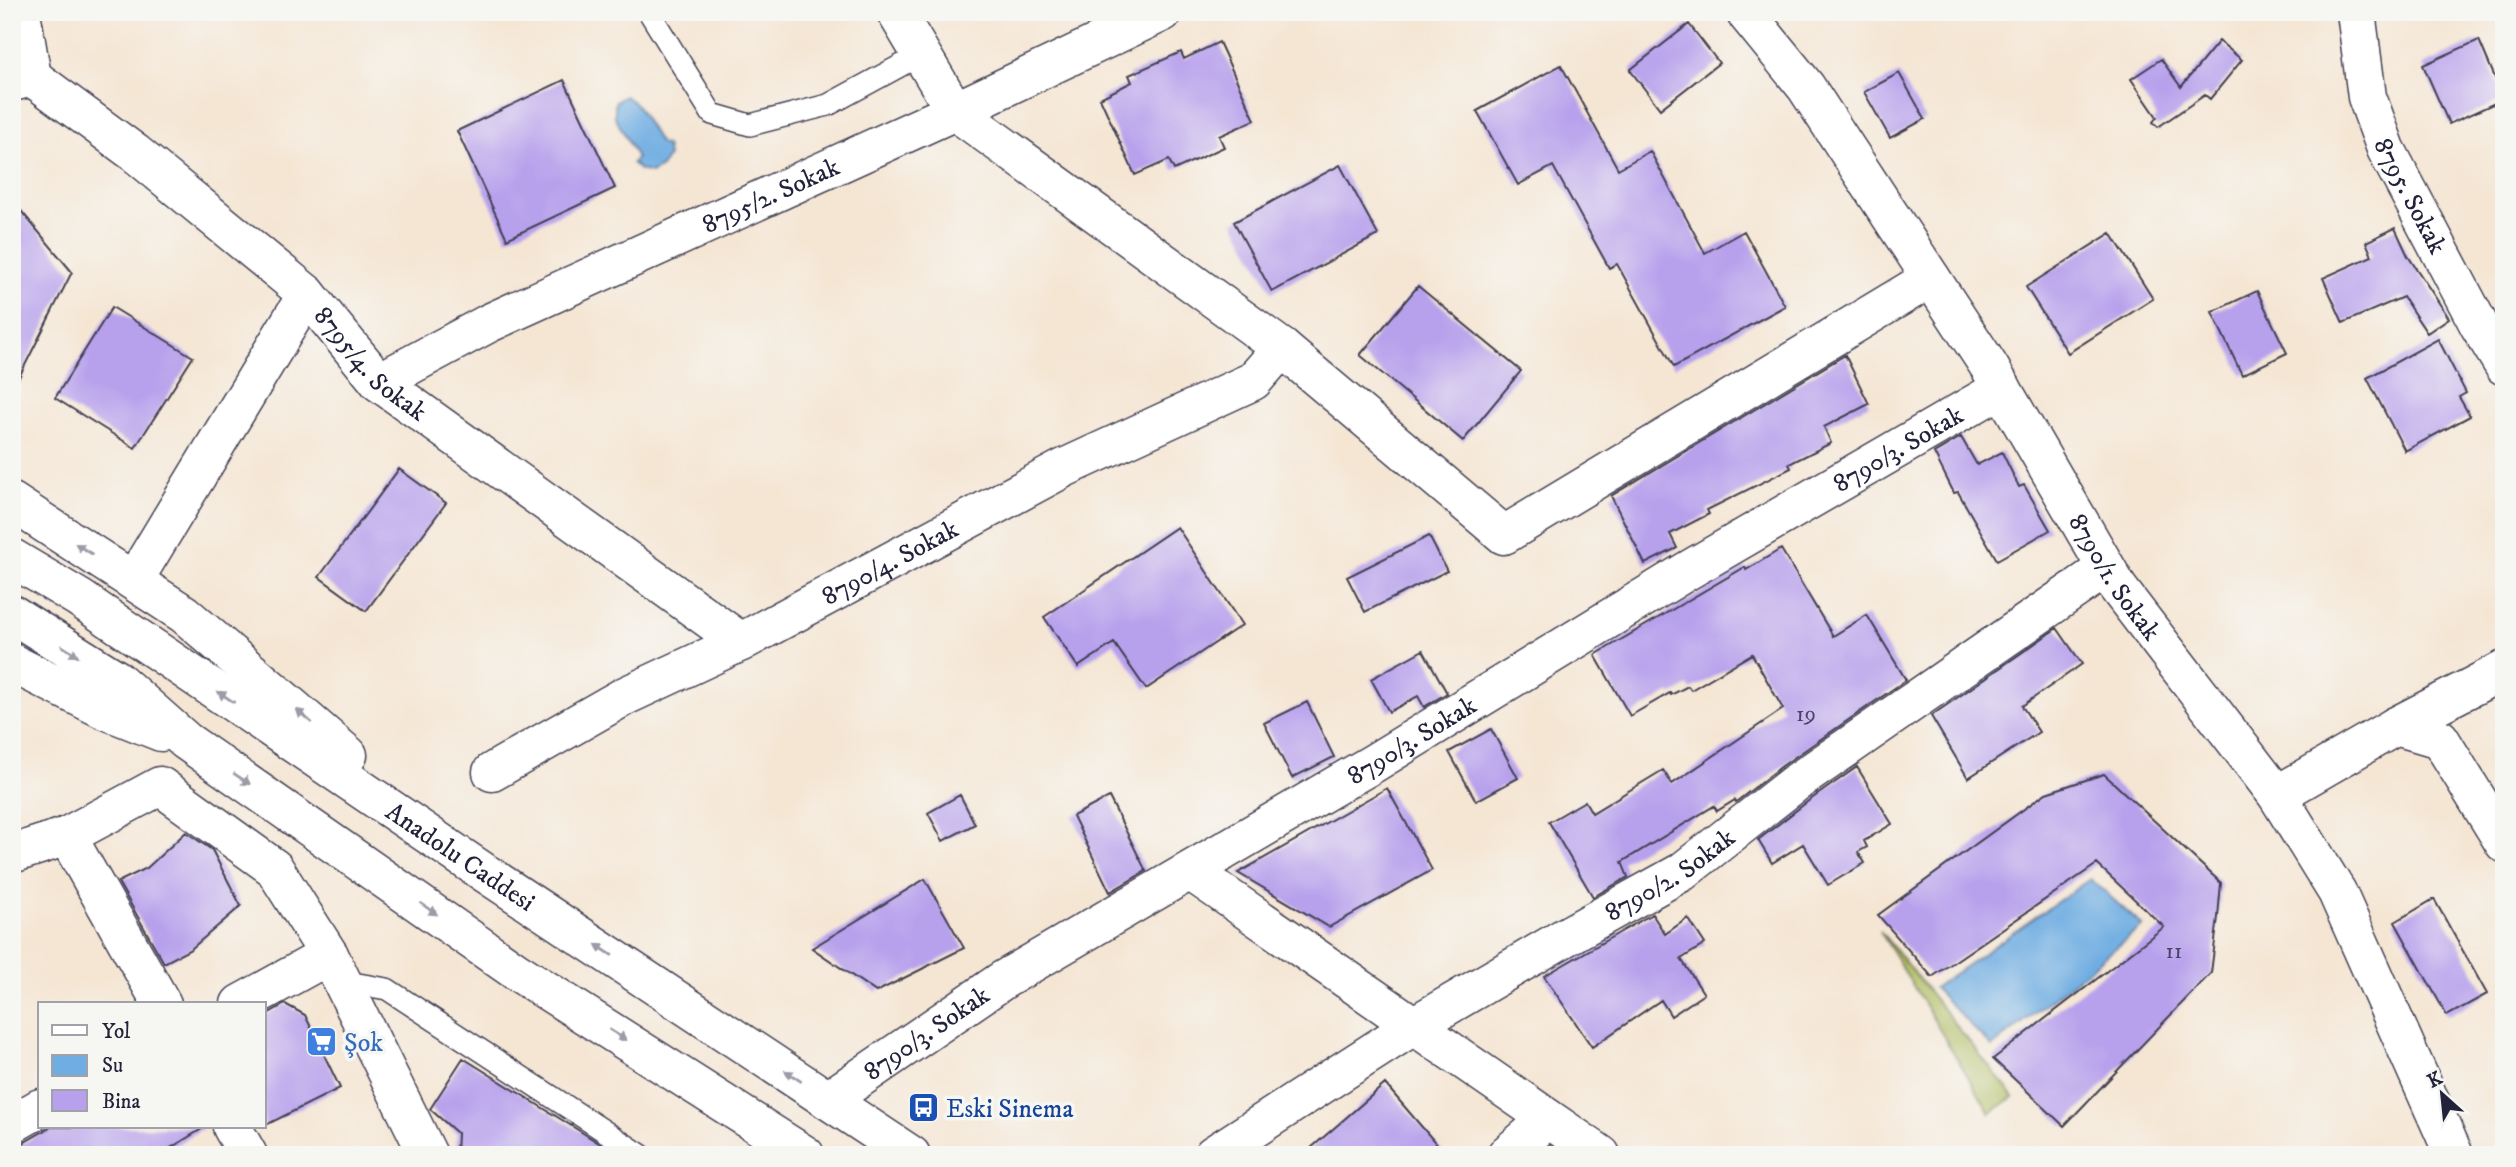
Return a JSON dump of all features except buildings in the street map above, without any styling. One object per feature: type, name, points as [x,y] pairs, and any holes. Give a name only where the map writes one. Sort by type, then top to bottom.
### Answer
[{"type":"main road","points":[[21,12],[22,79]]},
{"type":"main road","points":[[896,12],[955,111],[1282,348],[1504,535],[1931,278]]},
{"type":"main road","name":"8795/2. Sokak","points":[[379,382],[489,323],[955,111],[1163,12]]},
{"type":"main road","name":"8790/1. Sokak","points":[[1745,12],[1806,88],[1931,278],[2002,388],[2118,588],[2277,794],[2337,892],[2454,1155]]},
{"type":"main road","name":"8795. Sokak","points":[[2356,12],[2367,97],[2386,149],[2479,326],[2504,366]]},
{"type":"main road","name":"8795/4. Sokak","points":[[22,79],[135,153],[307,295],[379,382],[741,642]]},
{"type":"main road","points":[[134,580],[307,295]]},
{"type":"main road","name":"8790/4. Sokak","points":[[492,772],[625,696],[741,642],[1064,468],[1253,381],[1282,348]]},
{"type":"main road","name":"8790/3. Sokak","points":[[828,1100],[1003,980],[1374,763],[1687,571],[2002,388]]},
{"type":"main road","points":[[12,502],[184,614],[485,873]]},
{"type":"main road","name":"Anadolu Caddesi","points":[[12,558],[79,598],[485,873],[911,1155]]},
{"type":"main road","name":"8790/2. Sokak","points":[[1213,1155],[1413,1026],[1682,872],[1794,784],[2106,568]]},
{"type":"main road","points":[[12,614],[116,680],[186,741],[516,971],[805,1155]]},
{"type":"main road","points":[[12,663],[103,709],[186,741]]},
{"type":"main road","points":[[2277,794],[2396,726],[2504,670]]},
{"type":"main road","points":[[2396,726],[2440,740],[2504,843]]},
{"type":"main road","points":[[12,854],[68,836],[160,786],[274,868],[335,968],[428,1155]]},
{"type":"main road","points":[[68,836],[161,1002]]},
{"type":"main road","points":[[1190,871],[1601,1155]]},
{"type":"main road","points":[[245,1002],[335,968]]},
{"type":"main road","points":[[12,1124],[38,1109]]},
{"type":"main road","points":[[1506,1155],[1548,1119]]},
{"type":"lane","points":[[649,12],[712,114],[750,125],[828,105],[922,54]]},
{"type":"lane","points":[[335,968],[387,989],[641,1155]]},
{"type":"green space","points":[[1880,931],[2014,1097],[1990,1113]]},
{"type":"water","points":[[625,96],[636,104],[660,144],[666,145],[668,157],[661,167],[651,173],[640,170],[632,163],[637,158],[615,117],[615,102]]},
{"type":"water","points":[[2090,879],[2143,926],[1992,1047],[1934,988]]},
{"type":"place","name":"Şok","points":[[321,1042]]},
{"type":"place","name":"Eski Sinema","points":[[923,1108]]}]
